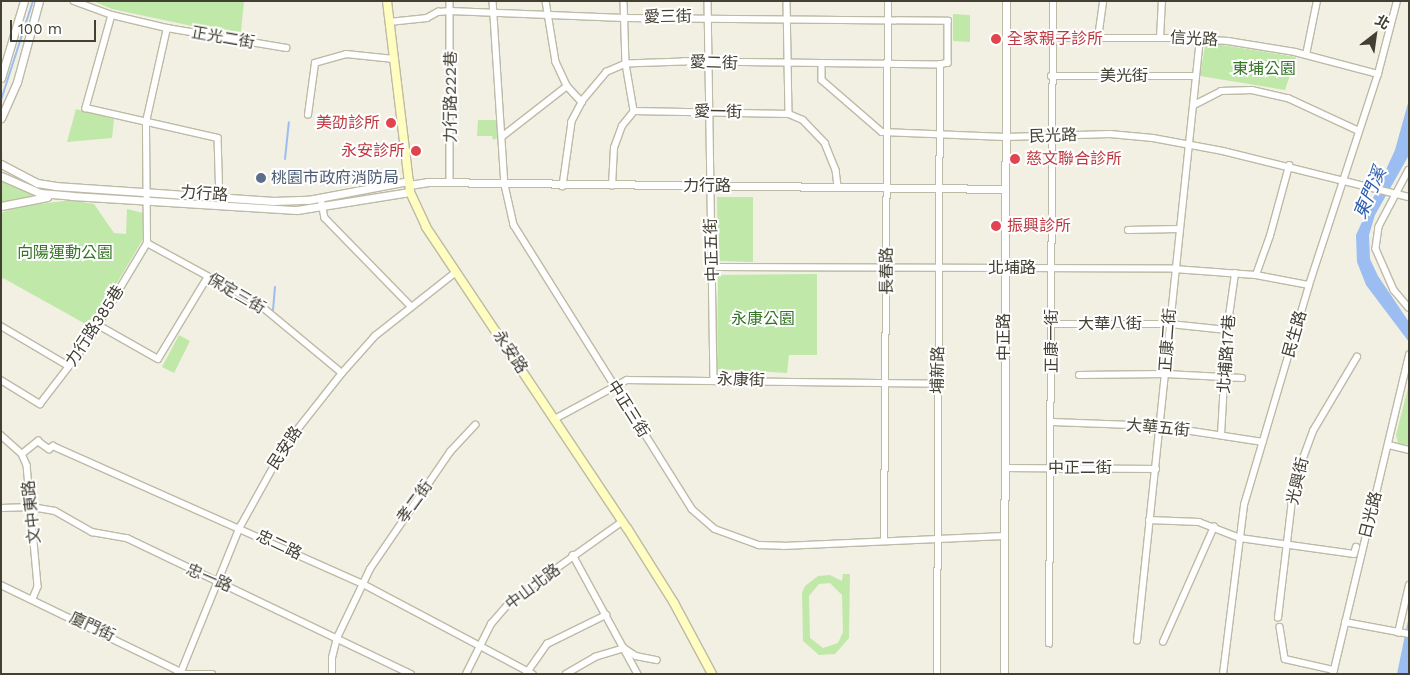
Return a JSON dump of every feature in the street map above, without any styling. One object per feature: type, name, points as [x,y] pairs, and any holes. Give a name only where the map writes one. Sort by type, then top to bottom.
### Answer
[{"type":"main road","name":"永安路","points":[[387,1],[410,186],[426,227],[623,521],[674,603],[712,674]]},
{"type":"street","points":[[1,78],[24,1]]},
{"type":"street","points":[[1,118],[18,82],[39,1]]},
{"type":"street","name":"正光二街","points":[[74,1],[112,16],[167,28],[286,48]]},
{"type":"street","name":"力行路222巷","points":[[450,1],[450,183]]},
{"type":"street","name":"中正三街","points":[[493,1],[505,185],[514,225],[612,385],[692,509],[715,529],[741,540],[767,545],[1004,536]]},
{"type":"street","points":[[546,1],[556,62],[567,86],[582,102]]},
{"type":"street","points":[[612,186],[614,148],[622,126],[634,111],[626,64],[624,1]]},
{"type":"street","name":"中正五街","points":[[708,1],[708,111],[714,267],[714,378]]},
{"type":"street","points":[[787,1],[789,114],[803,120],[825,143],[836,170],[838,187]]},
{"type":"street","name":"長春路","points":[[884,541],[889,133],[888,1]]},
{"type":"street","name":"中正路","points":[[1004,674],[1006,1]]},
{"type":"street","name":"正康一街","points":[[1049,644],[1052,468],[1051,76],[1053,1]]},
{"type":"street","points":[[1098,38],[1103,1]]},
{"type":"street","points":[[1160,38],[1162,1]]},
{"type":"street","points":[[1306,55],[1317,1]]},
{"type":"street","name":"民生路","points":[[1223,674],[1244,505],[1309,285],[1378,74],[1397,1]]},
{"type":"street","name":"愛三街","points":[[389,22],[427,18],[438,12],[450,11],[624,18],[708,17],[948,21],[948,63]]},
{"type":"street","points":[[112,16],[86,108],[218,138],[220,205]]},
{"type":"street","points":[[148,243],[146,122],[167,28]]},
{"type":"street","name":"信光路","points":[[1006,38],[1200,39],[1263,45],[1378,74]]},
{"type":"street","name":"正康二街","points":[[1138,641],[1149,520],[1166,374],[1178,229],[1190,145],[1200,39]]},
{"type":"street","points":[[308,114],[315,63],[346,54],[394,59]]},
{"type":"street","name":"愛二街","points":[[562,186],[572,122],[582,102],[607,72],[626,64],[788,63],[940,65],[948,63]]},
{"type":"street","points":[[822,64],[822,80],[882,132],[889,133]]},
{"type":"street","name":"埔新路","points":[[937,674],[940,65]]},
{"type":"street","name":"美光街","points":[[1051,76],[1196,76]]},
{"type":"street","points":[[503,136],[567,86]]},
{"type":"street","points":[[1194,105],[1221,91],[1252,90],[1288,98],[1359,130]]},
{"type":"street","name":"愛一街","points":[[634,111],[789,114]]},
{"type":"street","name":"民光路","points":[[889,133],[940,133],[1006,138],[1110,134],[1190,145],[1289,166],[1409,197]]},
{"type":"street","name":"力行路","points":[[1,164],[37,183],[220,195],[274,201],[321,198],[410,186],[450,183],[562,186],[1005,189]]},
{"type":"street","points":[[1256,275],[1289,166]]},
{"type":"street","points":[[1409,170],[1393,193],[1378,227],[1376,249],[1394,290],[1409,308]]},
{"type":"street","name":"力行路","points":[[1,176],[40,192],[72,196],[146,199],[298,210],[323,208],[410,186]]},
{"type":"street","points":[[1,206],[40,197],[72,196]]},
{"type":"street","points":[[321,198],[325,218],[411,306]]},
{"type":"street","points":[[1128,230],[1178,229]]},
{"type":"street","name":"保定三街","points":[[148,243],[207,278],[259,304],[342,373]]},
{"type":"street","name":"力行路385巷","points":[[1,380],[40,404],[98,325],[148,243]]},
{"type":"street","name":"北埔路","points":[[714,267],[887,266],[1174,269],[1256,275],[1309,285]]},
{"type":"street","name":"民安路","points":[[179,673],[240,527],[286,444],[342,373],[375,336],[456,272]]},
{"type":"street","name":"北埔路17巷","points":[[1221,435],[1227,330],[1235,274]]},
{"type":"street","points":[[98,325],[158,360],[207,278]]},
{"type":"street","name":"大華八街","points":[[1052,324],[1170,324],[1227,330]]},
{"type":"street","points":[[1,326],[69,366]]},
{"type":"street","name":"日光路","points":[[1333,672],[1389,445],[1409,355]]},
{"type":"street","name":"光興街","points":[[1278,618],[1294,483],[1313,431],[1357,357]]},
{"type":"street","points":[[1079,375],[1166,374],[1242,378]]},
{"type":"street","name":"永康街","points":[[555,419],[612,385],[628,380],[714,378],[938,384]]},
{"type":"street","name":"大華五街","points":[[1052,422],[1160,426],[1263,442]]},
{"type":"street","name":"孝二街","points":[[332,674],[332,658],[337,638],[385,542],[450,452],[475,424]]},
{"type":"street","points":[[1,435],[22,454]]},
{"type":"street","name":"忠二路","points":[[22,454],[38,441],[49,449],[53,446],[240,527],[363,584],[529,673]]},
{"type":"street","points":[[1389,445],[1409,450]]},
{"type":"street","name":"文中東路","points":[[22,454],[27,464],[32,507],[38,587],[33,599]]},
{"type":"street","name":"中正二街","points":[[1005,468],[1156,469]]},
{"type":"street","name":"忠一路","points":[[1,508],[32,507],[56,511],[92,532],[127,538],[411,674]]},
{"type":"street","points":[[1149,520],[1199,522],[1240,538],[1354,554],[1356,547]]},
{"type":"street","name":"中山北路","points":[[466,674],[479,646],[497,615],[512,600],[623,521]]},
{"type":"street","points":[[1163,642],[1214,527]]},
{"type":"street","points":[[574,555],[638,674]]},
{"type":"street","name":"廈門街","points":[[1,585],[33,599],[179,673]]},
{"type":"street","points":[[1398,633],[1409,585]]},
{"type":"street","points":[[529,673],[547,644],[606,615]]},
{"type":"street","points":[[1345,622],[1408,634]]},
{"type":"street","points":[[1280,626],[1285,659],[1333,672]]},
{"type":"street","points":[[624,648],[636,656],[657,660]]},
{"type":"street","points":[[566,674],[595,657],[624,648]]},
{"type":"street","points":[[179,673],[212,674]]},
{"type":"green space","points":[[93,1],[244,1],[241,32],[192,26],[112,9]]},
{"type":"green space","points":[[953,14],[970,15],[970,42],[953,41]]},
{"type":"green space","name":"東埔公園","points":[[1210,43],[1296,57],[1285,90],[1200,76],[1205,46]]},
{"type":"green space","points":[[76,109],[114,119],[112,138],[67,142]]},
{"type":"green space","points":[[478,120],[500,120],[501,136],[493,140],[492,136],[477,136]]},
{"type":"green space","points":[[1,180],[12,186],[39,195],[1,204]]},
{"type":"green space","name":"永康公園","points":[[717,197],[753,197],[753,262],[718,261]]},
{"type":"green space","name":"向陽運動公園","points":[[71,200],[94,204],[114,233],[126,234],[127,209],[143,213],[143,239],[91,327],[3,278],[1,281],[1,213],[17,207]]},
{"type":"green space","name":"永康公園","points":[[817,274],[817,355],[789,355],[787,373],[717,369],[718,275]]},
{"type":"green space","points":[[179,335],[190,341],[174,373],[162,367]]},
{"type":"green space","points":[[1409,384],[1409,445],[1398,443],[1396,435]]},
{"type":"green space","points":[[843,574],[850,574],[849,638],[835,654],[819,655],[803,641],[802,593],[805,586],[818,576],[830,575],[842,581]],"holes":[[[830,583],[842,595],[843,632],[838,643],[823,648],[810,638],[809,596],[819,584]]]},
{"type":"water","points":[[1409,83],[1409,155],[1375,215],[1369,235],[1370,259],[1378,276],[1409,322],[1409,342],[1366,285],[1357,262],[1356,235],[1395,150],[1408,103]]},
{"type":"water","points":[[1409,616],[1409,674],[1397,674],[1406,630]]},
{"type":"waterway","points":[[1,100],[33,1]]},
{"type":"waterway","points":[[285,159],[289,122]]},
{"type":"waterway","points":[[273,310],[275,287]]},
{"type":"place","name":"全家親子診所","points":[[996,39]]},
{"type":"place","name":"美劭診所","points":[[391,123]]},
{"type":"place","name":"永安診所","points":[[416,151]]},
{"type":"place","name":"慈文聯合診所","points":[[1015,159]]},
{"type":"place","name":"桃園市政府消防局","points":[[261,178]]},
{"type":"place","name":"振興診所","points":[[996,226]]},
{"type":"water label","name":"東門溪","points":[[1370,193]]}]
